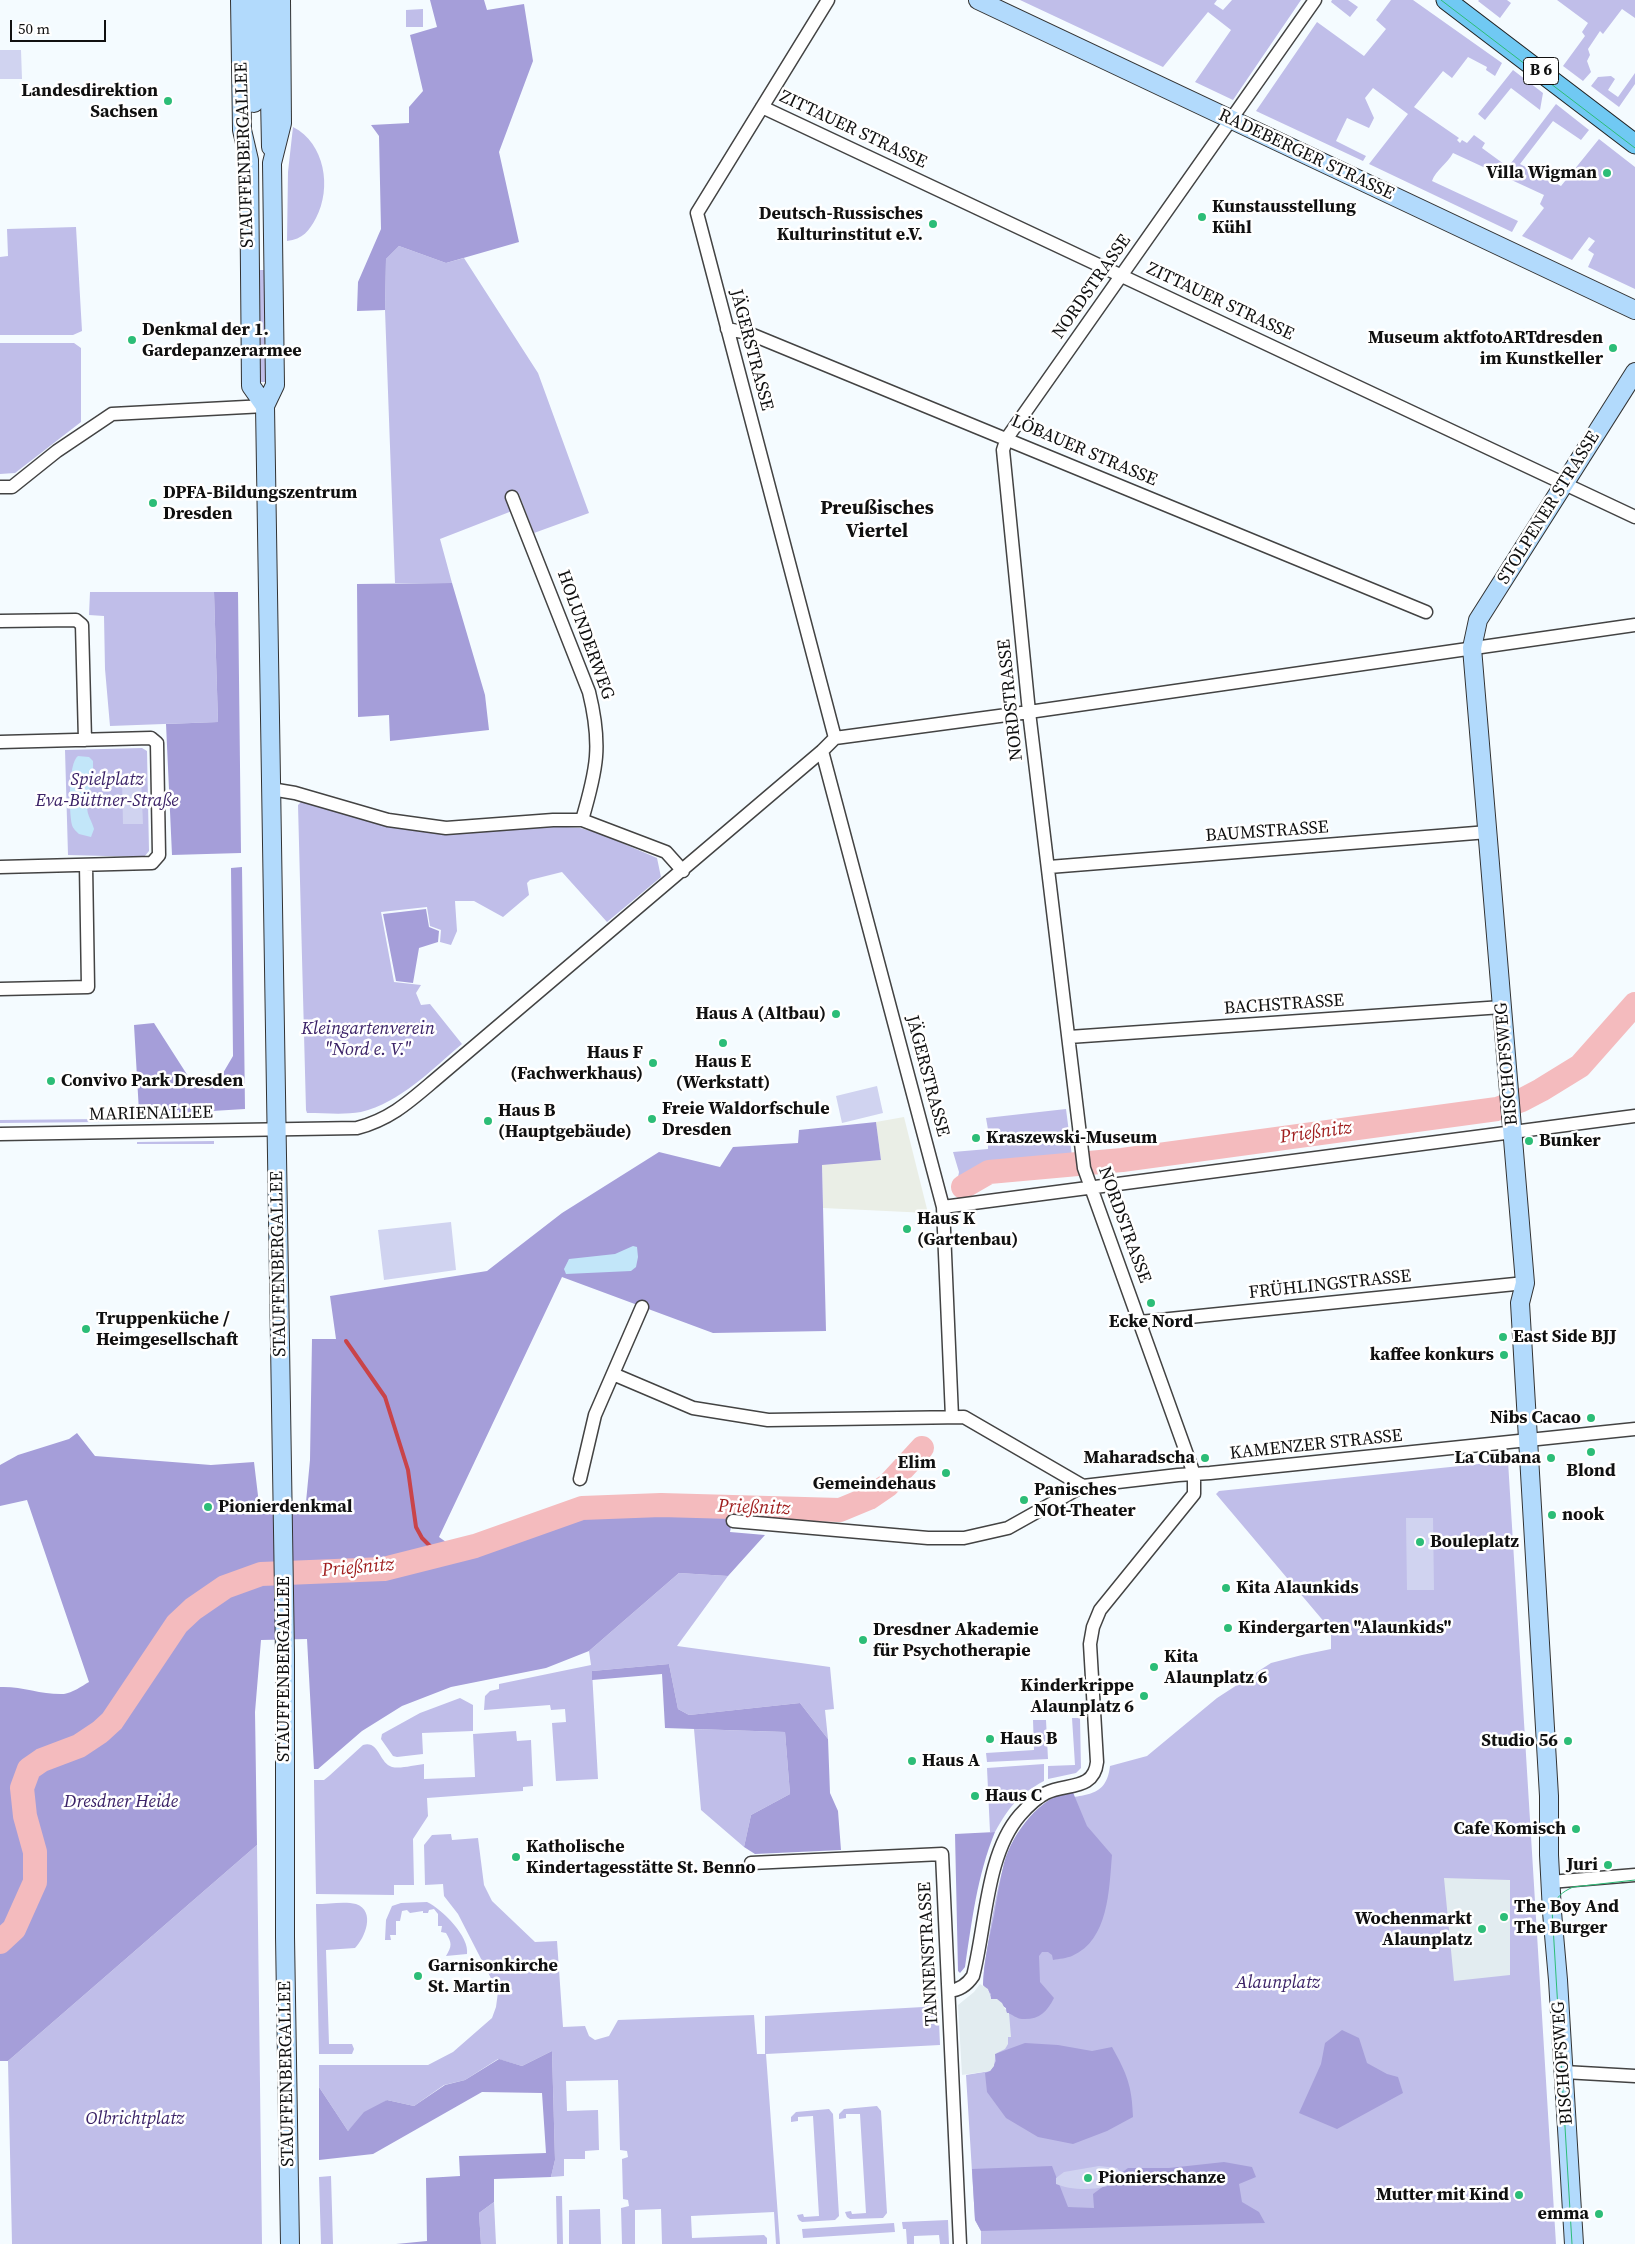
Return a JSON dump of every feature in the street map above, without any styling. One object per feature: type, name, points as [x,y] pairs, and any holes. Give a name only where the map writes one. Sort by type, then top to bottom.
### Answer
[{"type":"main road","name":"STAUFFENBERGALLEE","points":[[240,0],[242,130],[250,160],[251,386],[264,406]]},
{"type":"main road","points":[[250,160],[254,129],[253,0]]},
{"type":"main road","points":[[268,0],[269,125],[272,163]]},
{"type":"main road","name":"STAUFFENBERGALLEE","points":[[280,0],[282,123],[272,163],[275,385],[264,406],[283,1488],[285,1929],[290,2244]]},
{"type":"main road","name":"RADEBERGER STRASSE","points":[[978,0],[1635,310]]},
{"type":"main road","name":"B 6","points":[[1446,0],[1635,144]]},
{"type":"main road","name":"STOLPENER STRASSE","points":[[1472,648],[1478,620],[1635,372]]},
{"type":"main road","name":"BISCHOFSWEG","points":[[1472,648],[1525,1283],[1520,1303],[1529,1480],[1549,1796],[1550,1882],[1574,2244]]},
{"type":"street","name":"JÄGERSTRASSE","points":[[828,0],[697,213],[835,738]]},
{"type":"street","name":"NORDSTRASSE","points":[[1194,1474],[1083,1162],[1049,866],[1029,712],[1003,450],[1008,438],[1315,0]]},
{"type":"street","name":"ZITTAUER STRASSE","points":[[762,106],[1635,517]]},
{"type":"street","name":"LÖBAUER STRASSE","points":[[727,329],[748,333],[1008,438],[1426,612]]},
{"type":"street","points":[[0,487],[12,487],[57,451],[112,414],[264,406]]},
{"type":"street","name":"HOLUNDERWEG","points":[[512,497],[590,692],[596,719],[598,745],[595,773],[582,820]]},
{"type":"street","points":[[0,621],[76,620],[82,625],[85,740]]},
{"type":"street","points":[[835,738],[1635,625]]},
{"type":"street","points":[[0,742],[151,738],[156,742],[159,856],[152,864],[0,867]]},
{"type":"street","name":"MARIENALLEE","points":[[0,1134],[357,1128],[375,1123],[395,1113],[683,871],[835,738]]},
{"type":"street","name":"JÄGERSTRASSE","points":[[822,751],[944,1207],[952,1416]]},
{"type":"street","points":[[271,789],[295,793],[388,820],[446,828],[553,820],[582,820],[666,852],[683,871]]},
{"type":"street","name":"BAUMSTRASSE","points":[[1049,866],[1488,832]]},
{"type":"street","points":[[0,989],[88,987],[86,866]]},
{"type":"street","name":"BACHSTRASSE","points":[[1069,1037],[1502,1007]]},
{"type":"street","points":[[944,1207],[1635,1116]]},
{"type":"street","name":"FRÜHLINGSTRASSE","points":[[1140,1322],[1525,1283]]},
{"type":"street","points":[[580,1479],[595,1415],[642,1308]]},
{"type":"street","points":[[613,1374],[693,1408],[768,1420],[964,1417],[1083,1486]]},
{"type":"street","name":"KAMENZER STRASSE","points":[[1083,1486],[1635,1429]]},
{"type":"street","points":[[949,1991],[957,1990],[967,1984],[973,1976],[980,1953],[996,1857],[1009,1830],[1034,1800],[1057,1789],[1082,1785],[1093,1775],[1097,1762],[1090,1644],[1093,1627],[1104,1605],[1194,1494],[1194,1474]]},
{"type":"street","points":[[733,1521],[934,1539],[964,1538],[1008,1528],[1083,1486]]},
{"type":"street","name":"TANNENSTRASSE","points":[[751,1863],[942,1854],[960,2244]]},
{"type":"street","points":[[1550,1882],[1635,1875]]},
{"type":"street","points":[[1564,2072],[1635,2076]]},
{"type":"shaded area","points":[[0,50],[21,50],[22,79],[0,79]]},
{"type":"shaded area","points":[[141,777],[143,824],[123,824],[122,778]]},
{"type":"shaded area","points":[[877,1086],[883,1113],[842,1123],[836,1096]]},
{"type":"shaded area","points":[[904,1117],[928,1213],[823,1208],[822,1164],[881,1160],[876,1122]]},
{"type":"shaded area","points":[[451,1222],[456,1270],[384,1280],[378,1230]]},
{"type":"shaded area","name":"Bouleplatz","points":[[1406,1518],[1433,1518],[1434,1590],[1407,1590]]},
{"type":"shaded area","points":[[1444,1878],[1510,1880],[1510,1975],[1454,1981]]},
{"type":"shaded area","points":[[980,1984],[988,1989],[991,1999],[997,1999],[1002,2003],[1007,2013],[1009,2013],[1011,2037],[1008,2037],[1008,2044],[1005,2049],[995,2054],[994,2066],[990,2071],[962,2075],[958,2005],[974,1992]]},
{"type":"shaded area","name":"Pionierschanze","points":[[1099,2166],[1117,2168],[1121,2173],[1121,2178],[1108,2186],[1090,2189],[1071,2188],[1056,2184],[1056,2178],[1064,2172]]},
{"type":"green space","points":[[430,0],[484,0],[487,10],[524,4],[533,61],[499,152],[519,242],[446,263],[399,246],[386,259],[385,310],[357,311],[358,282],[381,229],[379,136],[371,125],[409,123],[409,107],[423,91],[410,35],[437,27]]},
{"type":"green space","points":[[1020,0],[1217,0],[1214,4],[1223,10],[1232,0],[1301,0],[1233,100],[1195,82],[1231,30],[1208,12],[1163,67]]},
{"type":"green space","points":[[1332,0],[1348,0],[1358,7],[1350,17],[1331,2]]},
{"type":"green space","points":[[1391,0],[1413,0],[1502,63],[1495,76],[1486,70],[1487,67],[1468,57],[1452,78],[1443,71],[1414,107],[1459,138],[1457,140],[1460,143],[1462,140],[1467,143],[1474,135],[1485,143],[1482,148],[1508,167],[1556,104],[1589,130],[1581,140],[1553,121],[1520,164],[1561,186],[1599,139],[1635,167],[1635,289],[1588,267],[1594,254],[1588,250],[1595,241],[1589,237],[1572,260],[1522,236],[1544,208],[1540,204],[1544,195],[1453,153],[1432,181],[1518,221],[1512,232],[1369,164],[1408,114],[1373,88],[1365,98],[1374,118],[1369,128],[1347,118],[1336,141],[1366,156],[1363,161],[1256,111],[1317,22],[1364,56],[1386,29],[1376,20]]},
{"type":"green space","points":[[1479,0],[1507,0],[1511,3],[1500,18]]},
{"type":"green space","points":[[1557,0],[1635,0],[1635,18],[1622,9],[1603,34],[1600,31],[1588,49],[1590,55],[1587,61],[1591,72],[1583,81],[1563,66],[1585,36],[1582,32],[1588,23]]},
{"type":"green space","points":[[423,9],[423,27],[406,27],[406,10]]},
{"type":"green space","points":[[1513,70],[1543,93],[1540,110],[1511,88],[1485,120],[1478,114]]},
{"type":"green space","points":[[1635,73],[1635,84],[1619,107],[1591,86],[1598,77],[1611,76],[1615,79],[1608,90],[1618,97]]},
{"type":"green space","points":[[293,127],[304,134],[319,155],[324,180],[324,193],[316,218],[308,230],[301,236],[287,241],[288,172]]},
{"type":"green space","points":[[76,227],[82,331],[73,335],[0,335],[0,257],[8,256],[7,229]]},
{"type":"green space","points":[[399,246],[446,263],[464,258],[538,373],[589,513],[534,533],[519,494],[508,499],[512,511],[440,539],[452,583],[395,583],[385,310],[386,259]]},
{"type":"green space","points":[[259,270],[267,270],[268,382],[260,382]]},
{"type":"green space","points":[[0,343],[74,343],[81,348],[81,422],[15,473],[0,474]]},
{"type":"green space","points":[[452,583],[485,695],[489,730],[390,741],[389,715],[358,717],[357,584]]},
{"type":"green space","points":[[90,592],[214,592],[218,722],[110,726],[105,669],[104,616],[89,615]]},
{"type":"green space","points":[[214,592],[238,592],[241,853],[172,855],[166,724],[218,722]]},
{"type":"green space","name":"Spielplatz Eva-Büttner-Straße","points":[[142,748],[147,751],[149,851],[144,857],[68,855],[65,750]]},
{"type":"green space","name":"Kleingartenverein \"Nord e. V.\"","points":[[301,802],[446,834],[553,826],[580,828],[601,834],[657,858],[661,877],[607,922],[562,872],[530,880],[527,883],[529,895],[503,917],[474,901],[455,901],[457,931],[451,945],[440,942],[441,930],[430,926],[427,907],[381,912],[394,982],[421,985],[416,993],[421,1005],[430,1004],[462,1044],[415,1084],[375,1108],[355,1113],[307,1113],[298,805]]},
{"type":"green space","points":[[242,867],[245,1109],[179,1113],[179,1110],[139,1112],[134,1025],[154,1023],[195,1087],[216,1085],[233,1056],[231,868]]},
{"type":"green space","points":[[426,909],[429,927],[439,931],[438,942],[419,948],[413,983],[396,981],[383,914]]},
{"type":"green space","points":[[1066,1109],[1072,1156],[987,1166],[960,1185],[957,1183],[959,1172],[953,1152],[988,1149],[988,1141],[990,1141],[986,1118]]},
{"type":"green space","points":[[103,1119],[103,1122],[0,1123],[0,1120]]},
{"type":"green space","name":"Dresdner Heide","points":[[876,1122],[881,1160],[822,1165],[826,1331],[713,1333],[562,1277],[439,1537],[453,1547],[586,1500],[736,1502],[730,1532],[765,1535],[728,1576],[679,1573],[589,1651],[546,1668],[451,1687],[402,1706],[362,1731],[318,1769],[314,1769],[307,1639],[261,1640],[255,1712],[257,1845],[8,2061],[0,2061],[0,1687],[64,1694],[74,1691],[89,1682],[27,1500],[0,1506],[0,1465],[18,1455],[69,1439],[77,1433],[95,1456],[211,1465],[254,1462],[259,1504],[306,1502],[310,1460],[312,1339],[336,1339],[330,1296],[487,1271],[562,1213],[659,1152],[720,1167],[733,1147],[798,1143],[799,1130]]},
{"type":"green space","points":[[214,1141],[214,1144],[137,1144],[137,1142]]},
{"type":"green space","name":"Alaunplatz","points":[[1508,1461],[1556,2244],[981,2244],[981,2231],[975,2220],[966,2075],[990,2071],[994,2066],[1006,2008],[997,1999],[991,1999],[988,1989],[983,1985],[996,1895],[1013,1841],[1032,1818],[1047,1807],[1064,1799],[1097,1791],[1103,1785],[1110,1766],[1147,1756],[1217,1698],[1271,1663],[1331,1649],[1331,1630],[1216,1494],[1219,1491]]},
{"type":"green space","points":[[679,1573],[728,1576],[677,1646],[830,1667],[834,1709],[825,1710],[828,1739],[800,1703],[689,1715],[678,1709],[669,1664],[592,1671],[598,1779],[556,1781],[552,1723],[566,1722],[565,1709],[551,1710],[550,1705],[484,1710],[485,1696],[490,1691],[499,1689],[499,1684],[591,1665],[589,1651]]},
{"type":"green space","points":[[669,1664],[678,1709],[689,1715],[800,1703],[828,1739],[830,1793],[838,1811],[841,1850],[755,1854],[744,1847],[751,1815],[790,1794],[785,1732],[665,1728],[662,1674],[592,1680],[592,1671]]},
{"type":"green space","points":[[460,1698],[473,1705],[473,1731],[422,1733],[423,1754],[397,1757],[393,1756],[381,1739],[382,1734],[420,1713]]},
{"type":"green space","points":[[1072,1718],[1080,1718],[1081,1768],[1076,1773],[1048,1779],[1048,1766],[1075,1765]]},
{"type":"green space","points":[[1033,1720],[1046,1720],[1048,1759],[987,1762],[986,1753],[1034,1750]]},
{"type":"green space","points":[[694,1729],[785,1732],[790,1794],[751,1815],[744,1847],[701,1810]]},
{"type":"green space","points":[[516,1731],[517,1741],[531,1740],[533,1786],[523,1787],[523,1791],[427,1798],[428,1816],[413,1839],[414,1885],[394,1885],[394,1895],[316,1894],[314,1780],[324,1780],[363,1745],[368,1744],[376,1749],[384,1761],[392,1767],[424,1764],[424,1779],[475,1777],[473,1734]]},
{"type":"green space","points":[[1044,1764],[1044,1781],[1027,1791],[1015,1802],[995,1832],[990,1832],[987,1768]]},
{"type":"green space","points":[[1072,1790],[1087,1826],[1112,1855],[1105,1912],[1093,1938],[1084,1948],[1072,1956],[1053,1960],[1052,1955],[1048,1952],[1042,1952],[1039,1956],[1040,1982],[1054,1998],[1042,2014],[1033,2018],[1020,2019],[1007,2013],[1006,2008],[991,1999],[991,1994],[983,1985],[984,1967],[1004,1863],[1008,1851],[1029,1817],[1049,1800]]},
{"type":"green space","points":[[995,1832],[979,1882],[965,1967],[960,1973],[958,1971],[955,1834]]},
{"type":"green space","points":[[451,1834],[452,1840],[478,1838],[484,1885],[492,1901],[535,1942],[557,1941],[563,2027],[585,2026],[589,2036],[595,2040],[609,2036],[618,2020],[754,2015],[757,2054],[765,2054],[765,2016],[923,2007],[938,1997],[940,2045],[766,2054],[780,2244],[776,2244],[774,2212],[691,2216],[692,2238],[764,2235],[767,2238],[767,2244],[662,2244],[661,2209],[635,2210],[635,2244],[622,2244],[621,2208],[629,2206],[628,2200],[623,2199],[622,2159],[628,2157],[627,2151],[620,2150],[618,2080],[566,2081],[567,2111],[598,2110],[599,2150],[585,2151],[585,2159],[564,2159],[564,2176],[551,2177],[555,2160],[552,2051],[522,2066],[498,2059],[465,2080],[444,2085],[414,2106],[387,2100],[348,2131],[319,2087],[319,2065],[428,2065],[453,2052],[492,2018],[496,2007],[498,1992],[458,1914],[444,1896],[443,1884],[425,1885],[424,1845],[432,1835]]},
{"type":"green space","name":"Olbrichtplatz","points":[[257,1845],[262,2244],[12,2244],[8,2061]]},
{"type":"green space","points":[[427,1902],[454,1924],[464,1940],[467,1954],[446,1956],[450,1942],[446,1933],[441,1932],[442,1926],[438,1926],[438,1914],[434,1909],[429,1910],[428,1913],[423,1913],[423,1911],[410,1913],[407,1910],[402,1911],[400,1921],[396,1921],[396,1935],[390,1935],[391,1940],[385,1940],[386,1920],[392,1906],[401,1903]]},
{"type":"green space","points":[[352,1903],[362,1907],[366,1912],[367,1925],[365,1932],[355,1948],[326,1950],[329,2044],[352,2044],[354,2049],[352,2054],[319,2054],[316,1904]]},
{"type":"green space","points":[[1342,2030],[1359,2038],[1367,2063],[1387,2074],[1398,2077],[1403,2093],[1337,2129],[1299,2113],[1321,2064],[1325,2043]]},
{"type":"green space","points":[[1025,2043],[1058,2045],[1092,2051],[1112,2047],[1128,2080],[1133,2117],[1107,2131],[1073,2144],[1038,2137],[1006,2118],[987,2092],[985,2073],[990,2071],[996,2061],[995,2054]]},
{"type":"green space","points":[[552,2051],[555,2160],[551,2177],[494,2179],[494,2202],[479,2213],[481,2244],[396,2244],[427,2241],[426,2178],[460,2176],[459,2156],[546,2153],[542,2093],[482,2092],[373,2154],[319,2160],[319,2087],[348,2131],[364,2112],[387,2100],[414,2106],[445,2085],[465,2080],[499,2059],[522,2066]]},
{"type":"green space","points":[[877,2106],[881,2111],[887,2213],[883,2218],[850,2219],[845,2212],[851,2211],[852,2214],[866,2213],[860,2114],[846,2114],[846,2118],[839,2119],[839,2114],[844,2109]]},
{"type":"green space","points":[[829,2109],[833,2114],[839,2216],[835,2220],[802,2222],[797,2215],[803,2214],[804,2217],[819,2216],[813,2116],[798,2117],[798,2121],[791,2122],[791,2117],[796,2112]]},
{"type":"green space","points":[[1224,2162],[1252,2167],[1256,2177],[1239,2184],[1242,2202],[1259,2212],[1265,2223],[981,2231],[975,2220],[972,2169],[1052,2166],[1068,2207],[1094,2208],[1093,2194],[1128,2168],[1169,2168]]},
{"type":"green space","points":[[331,2176],[333,2244],[321,2244],[319,2177]]},
{"type":"green space","points":[[556,2196],[562,2196],[563,2244],[557,2244]]},
{"type":"green space","points":[[494,2202],[496,2244],[481,2244],[479,2213]]},
{"type":"green space","points":[[600,2209],[601,2244],[569,2244],[569,2210]]},
{"type":"green space","points":[[948,2220],[949,2244],[940,2244],[939,2235],[914,2236],[914,2244],[907,2244],[906,2229],[903,2229],[902,2222]]},
{"type":"green space","points":[[894,2223],[895,2232],[803,2238],[802,2229]]},
{"type":"sand","points":[[78,756],[89,757],[93,761],[93,773],[87,806],[94,829],[91,837],[79,834],[72,825],[70,810],[71,777],[72,768]]},
{"type":"sand","points":[[633,1246],[637,1247],[638,1257],[636,1267],[631,1271],[566,1274],[564,1269],[569,1259],[615,1254]]},
{"type":"waterway","name":"Prießnitz","points":[[963,1187],[989,1172],[1122,1160],[1497,1109],[1522,1100],[1580,1066],[1635,1004]]},
{"type":"waterway","points":[[346,1341],[385,1397],[408,1470],[416,1527],[422,1538],[432,1548],[447,1554]]},
{"type":"waterway","name":"Prießnitz","points":[[0,1942],[14,1929],[35,1882],[35,1852],[25,1816],[22,1788],[29,1769],[42,1760],[79,1746],[100,1732],[112,1721],[177,1624],[193,1609],[225,1587],[261,1574],[384,1569],[475,1546],[582,1508],[661,1505],[840,1510],[869,1498],[888,1485],[922,1448]]},
{"type":"tram line","points":[[1441,0],[1635,148]]},
{"type":"tram line","points":[[1572,2244],[1552,1909],[1560,1895],[1573,1887],[1635,1880]]},
{"type":"place","name":"Landesdirektion Sachsen","points":[[168,101]]},
{"type":"place","name":"Villa Wigman","points":[[1607,173]]},
{"type":"place","name":"Kunstausstellung Kühl","points":[[1202,217]]},
{"type":"place","name":"Deutsch-Russisches Kulturinstitut e.V.","points":[[933,224]]},
{"type":"place","name":"Denkmal der 1. Gardepanzerarmee","points":[[132,340]]},
{"type":"place","name":"Museum aktfotoARTdresden im Kunstkeller","points":[[1613,348]]},
{"type":"place","name":"DPFA-Bildungszentrum Dresden","points":[[153,503]]},
{"type":"place","name":"Haus A (Altbau)","points":[[836,1014]]},
{"type":"place","name":"Haus E (Werkstatt)","points":[[723,1043]]},
{"type":"place","name":"Haus F (Fachwerkhaus)","points":[[653,1063]]},
{"type":"place","name":"Convivo Park Dresden","points":[[51,1081]]},
{"type":"place","name":"Freie Waldorfschule Dresden","points":[[652,1119]]},
{"type":"place","name":"Haus B (Hauptgebäude)","points":[[488,1121]]},
{"type":"place","name":"Kraszewski-Museum","points":[[976,1138]]},
{"type":"place","name":"Bunker","points":[[1529,1141]]},
{"type":"place","name":"Haus K (Gartenbau)","points":[[907,1229]]},
{"type":"place","name":"Ecke Nord","points":[[1151,1303]]},
{"type":"place","name":"Truppenküche / Heimgesellschaft","points":[[86,1329]]},
{"type":"place","name":"East Side BJJ","points":[[1503,1337]]},
{"type":"place","name":"kaffee konkurs","points":[[1504,1355]]},
{"type":"place","name":"Nibs Cacao","points":[[1591,1418]]},
{"type":"place","name":"Blond","points":[[1591,1452]]},
{"type":"place","name":"Maharadscha","points":[[1205,1458]]},
{"type":"place","name":"La Cubana","points":[[1551,1458]]},
{"type":"place","name":"Elim Gemeindehaus","points":[[946,1473]]},
{"type":"place","name":"Panisches NOt-Theater","points":[[1024,1500]]},
{"type":"place","name":"Pionierdenkmal","points":[[208,1507]]},
{"type":"place","name":"nook","points":[[1552,1515]]},
{"type":"place","name":"Bouleplatz","points":[[1420,1542]]},
{"type":"place","name":"Kita Alaunkids","points":[[1226,1588]]},
{"type":"place","name":"Kindergarten \"Alaunkids\"","points":[[1228,1628]]},
{"type":"place","name":"Dresdner Akademie für Psychotherapie","points":[[863,1640]]},
{"type":"place","name":"Kita Alaunplatz 6","points":[[1154,1667]]},
{"type":"place","name":"Kinderkrippe Alaunplatz 6","points":[[1144,1696]]},
{"type":"place","name":"Haus B","points":[[990,1739]]},
{"type":"place","name":"Studio 56","points":[[1568,1741]]},
{"type":"place","name":"Haus A","points":[[912,1761]]},
{"type":"place","name":"Haus C","points":[[975,1796]]},
{"type":"place","name":"Cafe Komisch","points":[[1576,1829]]},
{"type":"place","name":"Katholische Kindertagesstätte St. Benno","points":[[516,1857]]},
{"type":"place","name":"Juri","points":[[1608,1865]]},
{"type":"place","name":"The Boy And The Burger","points":[[1504,1917]]},
{"type":"place","name":"Wochenmarkt Alaunplatz","points":[[1482,1929]]},
{"type":"place","name":"Garnisonkirche St. Martin","points":[[418,1976]]},
{"type":"place","name":"Pionierschanze","points":[[1088,2178]]},
{"type":"place","name":"Mutter mit Kind","points":[[1519,2195]]},
{"type":"place","name":"emma","points":[[1599,2214]]},
{"type":"district","name":"Preußisches Viertel","points":[[877,520]]}]
